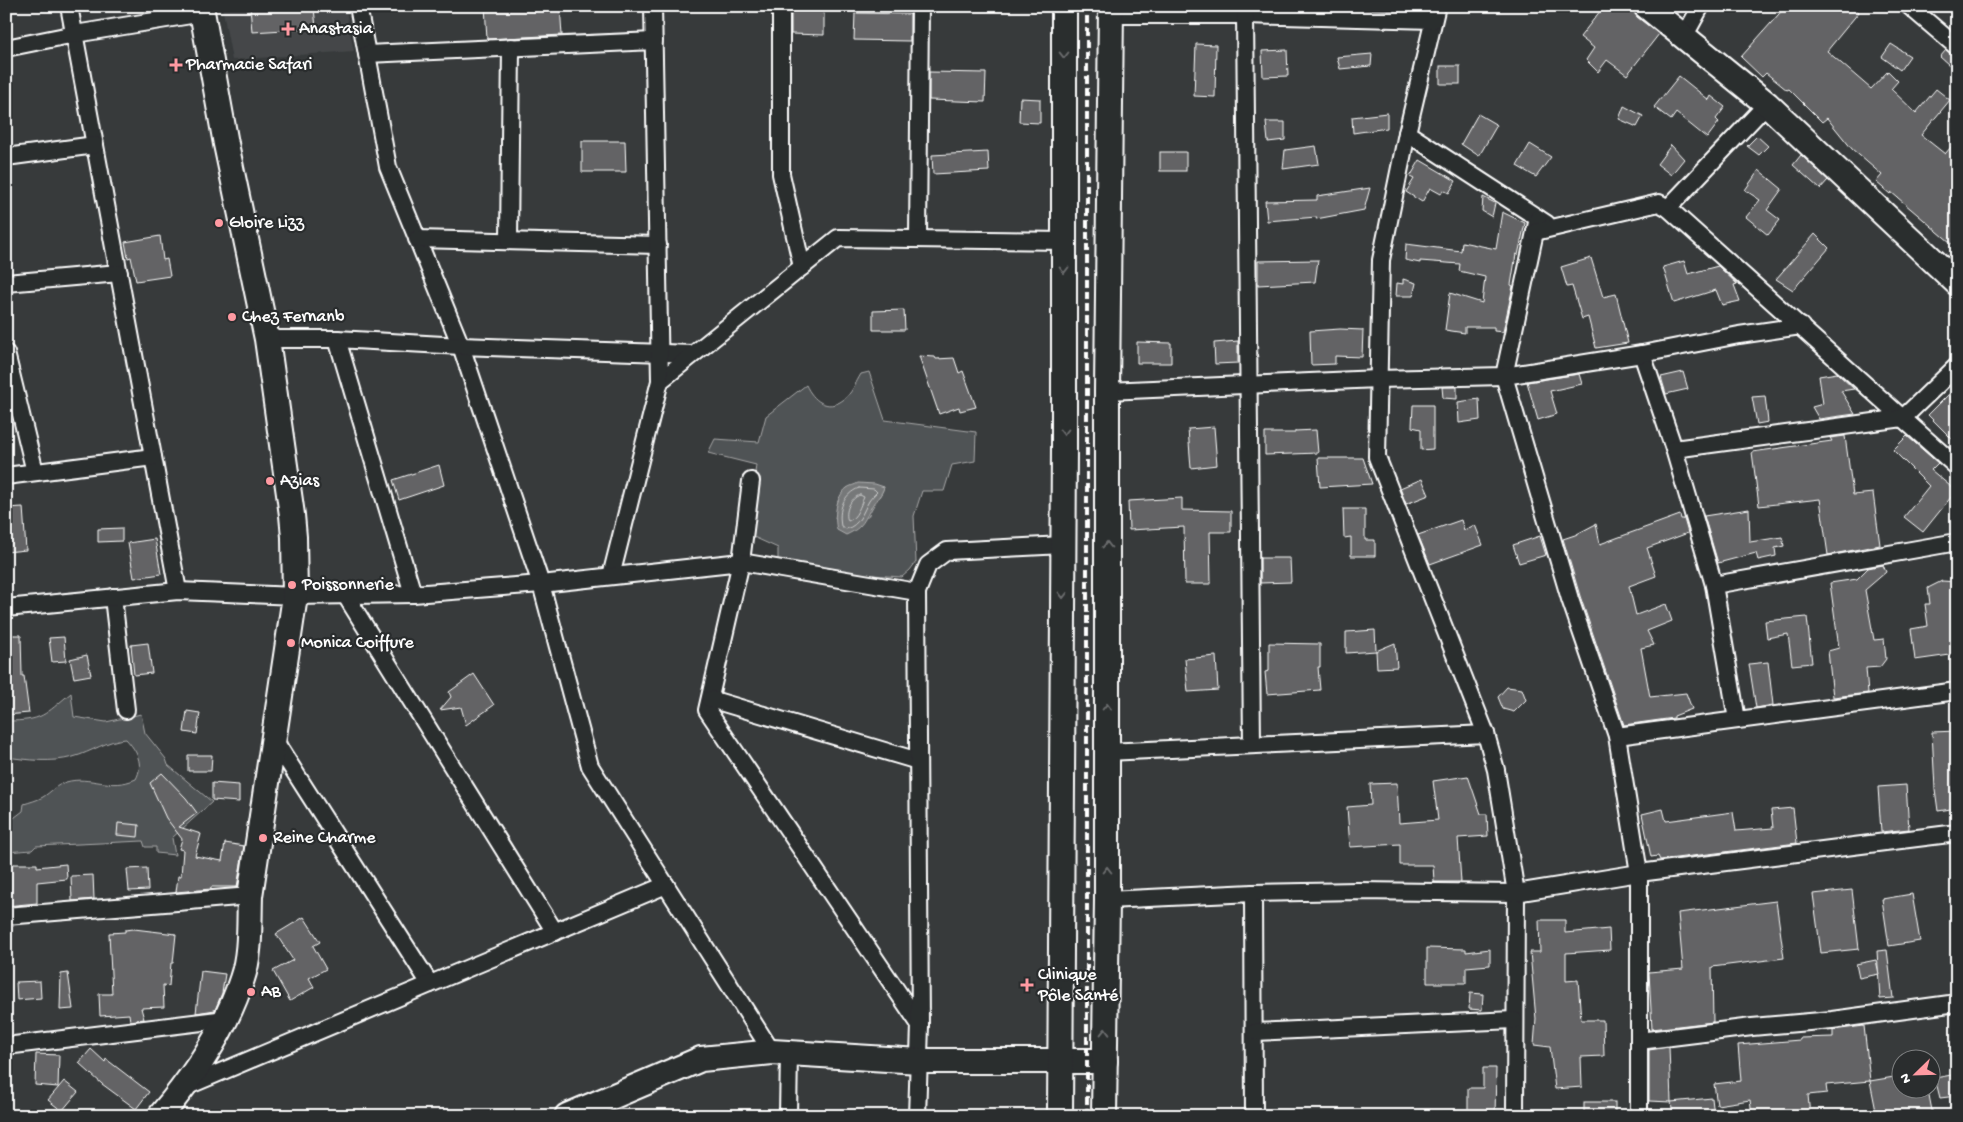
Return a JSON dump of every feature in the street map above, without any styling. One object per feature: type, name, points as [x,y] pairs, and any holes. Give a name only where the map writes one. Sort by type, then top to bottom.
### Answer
[{"type":"main road","points":[[1060,1116],[1064,6]]},
{"type":"main road","points":[[1646,6],[1767,104],[1957,283]]},
{"type":"main road","points":[[160,1116],[185,1087],[226,1019],[242,978],[248,946],[250,896],[295,596],[292,515],[267,339],[226,144],[202,10]]},
{"type":"main road","points":[[1104,1116],[1107,900],[1107,391],[1111,10]]},
{"type":"main road","points":[[567,1116],[701,1059],[781,1052],[920,1060],[1105,1061]]},
{"type":"street","points":[[70,6],[178,591]]},
{"type":"street","points":[[358,6],[388,167],[461,346],[542,584],[590,766],[666,885],[781,1052],[788,1116]]},
{"type":"street","points":[[611,576],[660,381],[653,6]]},
{"type":"street","points":[[781,6],[781,174],[802,267]]},
{"type":"street","points":[[918,239],[920,6]]},
{"type":"street","points":[[1684,37],[1701,6]]},
{"type":"street","points":[[1909,6],[1957,47]]},
{"type":"street","points":[[6,48],[202,10]]},
{"type":"street","points":[[1111,10],[1245,15],[1435,13],[1407,133],[1381,260],[1377,457],[1486,734],[1496,770],[1516,893],[1514,1116]]},
{"type":"street","points":[[1245,15],[1252,745]]},
{"type":"street","points":[[368,54],[654,41]]},
{"type":"street","points":[[510,241],[511,47]]},
{"type":"street","points":[[1668,208],[1767,104]]},
{"type":"street","points":[[1407,133],[1541,226],[1659,203],[1668,208],[1957,467]]},
{"type":"street","points":[[6,157],[95,145]]},
{"type":"street","points":[[1541,226],[1504,376],[1570,599],[1617,736],[1639,874],[1639,1116]]},
{"type":"street","points":[[660,381],[838,238],[1064,241]]},
{"type":"street","points":[[417,239],[658,245]]},
{"type":"street","points":[[6,283],[119,273]]},
{"type":"street","points":[[1107,391],[1378,378],[1504,376],[1801,326]]},
{"type":"street","points":[[267,339],[337,339],[461,346],[693,354]]},
{"type":"street","points":[[337,339],[413,594]]},
{"type":"street","points":[[6,353],[35,472]]},
{"type":"street","points":[[1642,354],[1674,449],[1714,586],[1737,720]]},
{"type":"street","points":[[1674,449],[1903,418],[1957,366]]},
{"type":"street","points":[[6,476],[153,457]]},
{"type":"street","points":[[751,481],[741,562],[707,710],[920,1025]]},
{"type":"street","points":[[1714,586],[1957,542]]},
{"type":"street","points":[[917,1116],[920,1025],[917,592],[928,565],[947,551],[1063,545]]},
{"type":"street","points":[[6,608],[178,591],[295,596],[413,594],[542,584],[741,562],[917,592]]},
{"type":"street","points":[[346,596],[555,932]]},
{"type":"street","points":[[113,597],[126,710]]},
{"type":"street","points":[[1617,736],[1957,691]]},
{"type":"street","points":[[710,699],[918,761]]},
{"type":"street","points":[[1107,752],[1486,734]]},
{"type":"street","points":[[273,738],[430,984]]},
{"type":"street","points":[[1107,900],[1253,893],[1368,891],[1516,893],[1639,874],[1957,833]]},
{"type":"street","points":[[185,1087],[666,885]]},
{"type":"street","points":[[1253,893],[1254,1116]]},
{"type":"street","points":[[6,916],[250,896]]},
{"type":"street","points":[[1639,1041],[1752,1027],[1832,1020],[1957,1003]]},
{"type":"street","points":[[6,1046],[226,1019]]},
{"type":"street","points":[[1254,1032],[1514,1020]]},
{"type":"shaded area","name":"Anastasia","points":[[222,6],[345,6],[354,51],[232,60]]},
{"type":"shaded area","points":[[869,372],[885,420],[976,432],[975,461],[952,465],[944,491],[922,491],[914,516],[916,562],[902,577],[827,572],[778,562],[778,548],[747,534],[756,465],[708,453],[715,439],[759,442],[766,416],[806,385],[817,400],[831,405],[846,398],[861,374]],"holes":[[[884,487],[868,517],[835,518],[838,501],[847,488]]]},
{"type":"shaded area","points":[[71,693],[74,717],[106,722],[141,714],[145,733],[166,759],[168,765],[212,802],[172,838],[175,855],[156,853],[156,847],[145,847],[143,841],[36,846],[32,850],[6,852],[6,824],[23,811],[24,804],[41,798],[66,782],[84,780],[117,784],[136,779],[139,768],[138,758],[126,739],[112,742],[65,759],[40,760],[6,757],[6,721],[36,718],[55,707]]},
{"type":"water","points":[[858,483],[875,484],[884,487],[863,522],[857,529],[846,535],[837,530],[836,508],[843,492],[848,487]]},
{"type":"building","points":[[250,6],[296,6],[297,9],[314,8],[316,28],[252,32]]},
{"type":"building","points":[[485,6],[560,6],[562,35],[487,39]]},
{"type":"building","points":[[791,6],[824,6],[824,35],[791,34]]},
{"type":"building","points":[[1604,6],[1633,6],[1633,11],[1637,17],[1659,34],[1627,75],[1607,60],[1598,72],[1586,60],[1594,48],[1580,37]]},
{"type":"building","points":[[1786,6],[1852,6],[1859,12],[1827,51],[1871,89],[1888,71],[1898,81],[1891,89],[1916,113],[1936,89],[1950,100],[1921,135],[1945,154],[1957,140],[1957,248],[1891,192],[1890,194],[1876,182],[1882,175],[1852,149],[1827,118],[1822,122],[1789,89],[1787,90],[1766,73],[1762,77],[1741,57]]},
{"type":"building","points":[[855,13],[910,14],[910,41],[854,40]]},
{"type":"building","points":[[1196,44],[1216,45],[1215,97],[1194,96]]},
{"type":"building","points":[[1891,44],[1910,56],[1900,70],[1882,57]]},
{"type":"building","points":[[1287,50],[1288,76],[1263,77],[1262,51]]},
{"type":"building","points":[[1946,50],[1957,57],[1957,72],[1940,57]]},
{"type":"building","points":[[1372,54],[1371,66],[1340,69],[1337,57]]},
{"type":"building","points":[[1440,66],[1460,66],[1460,84],[1440,84]]},
{"type":"building","points":[[929,72],[986,73],[985,102],[929,100]]},
{"type":"building","points":[[1679,76],[1709,100],[1711,96],[1725,107],[1716,119],[1719,122],[1707,138],[1676,113],[1671,120],[1654,107]]},
{"type":"building","points":[[1020,98],[1040,99],[1040,123],[1019,122]]},
{"type":"building","points":[[1624,106],[1643,116],[1637,127],[1619,119]]},
{"type":"building","points":[[1387,113],[1387,128],[1353,133],[1352,117]]},
{"type":"building","points":[[1478,114],[1497,125],[1479,156],[1461,144]]},
{"type":"building","points":[[1266,122],[1285,122],[1285,140],[1268,142]]},
{"type":"building","points":[[1757,136],[1768,146],[1759,155],[1747,146]]},
{"type":"building","points":[[582,141],[625,141],[626,172],[582,172]]},
{"type":"building","points":[[1530,144],[1551,157],[1536,177],[1517,166]]},
{"type":"building","points":[[1671,145],[1684,159],[1671,175],[1657,164]]},
{"type":"building","points":[[1316,146],[1319,164],[1283,169],[1285,150]]},
{"type":"building","points":[[988,152],[989,171],[933,174],[932,155]]},
{"type":"building","points":[[1160,152],[1186,152],[1186,171],[1160,171]]},
{"type":"building","points":[[1801,155],[1828,180],[1820,189],[1793,165]]},
{"type":"building","points":[[1420,160],[1456,181],[1449,193],[1443,190],[1441,194],[1430,188],[1422,202],[1406,192],[1414,179],[1410,177]]},
{"type":"building","points":[[1759,170],[1782,189],[1767,210],[1780,220],[1768,235],[1746,217],[1760,200],[1745,190]]},
{"type":"building","points":[[1370,188],[1364,210],[1316,219],[1317,217],[1267,221],[1265,201],[1317,200],[1317,196]]},
{"type":"building","points":[[1483,197],[1495,203],[1492,217],[1482,211]]},
{"type":"building","points":[[1502,212],[1525,223],[1518,255],[1516,254],[1511,285],[1513,286],[1503,332],[1494,331],[1494,327],[1465,327],[1465,333],[1445,330],[1450,293],[1482,303],[1485,277],[1459,271],[1460,264],[1420,261],[1420,263],[1405,260],[1406,244],[1461,251],[1462,242],[1496,249]]},
{"type":"building","points":[[1815,234],[1829,248],[1793,290],[1776,279]]},
{"type":"building","points":[[160,236],[163,260],[167,259],[170,276],[136,281],[131,257],[128,258],[125,242]]},
{"type":"building","points":[[1591,258],[1603,297],[1616,294],[1628,343],[1596,348],[1588,317],[1582,319],[1572,286],[1567,287],[1561,267]]},
{"type":"building","points":[[1318,260],[1315,282],[1258,285],[1258,261]]},
{"type":"building","points":[[1684,261],[1688,274],[1718,266],[1737,284],[1734,285],[1740,301],[1722,305],[1716,290],[1674,303],[1663,267]]},
{"type":"building","points":[[1403,279],[1416,283],[1413,296],[1396,296],[1397,283],[1403,284]]},
{"type":"building","points":[[904,310],[905,330],[873,330],[873,311]]},
{"type":"building","points":[[1363,330],[1362,357],[1335,356],[1335,364],[1311,365],[1310,331]]},
{"type":"building","points":[[1238,341],[1238,363],[1215,364],[1214,343]]},
{"type":"building","points":[[1137,342],[1171,343],[1171,363],[1137,363]]},
{"type":"building","points":[[919,356],[935,357],[936,359],[954,358],[959,373],[963,371],[976,407],[960,411],[959,407],[939,414]]},
{"type":"building","points":[[1683,372],[1688,389],[1666,394],[1661,377]]},
{"type":"building","points":[[1837,373],[1854,389],[1841,391],[1855,414],[1819,419],[1812,407],[1823,404],[1819,376]]},
{"type":"building","points":[[1579,374],[1582,384],[1550,391],[1557,414],[1538,420],[1527,382]]},
{"type":"building","points":[[1957,386],[1957,444],[1928,415]]},
{"type":"building","points":[[1442,387],[1457,387],[1457,399],[1443,398]]},
{"type":"building","points":[[1765,396],[1768,422],[1757,424],[1752,397]]},
{"type":"building","points":[[1479,399],[1480,420],[1459,423],[1458,402]]},
{"type":"building","points":[[1413,405],[1433,405],[1433,449],[1421,450],[1421,429],[1412,427]]},
{"type":"building","points":[[1214,427],[1217,465],[1191,468],[1188,429]]},
{"type":"building","points":[[1316,430],[1318,453],[1265,455],[1265,433],[1295,433],[1295,431]]},
{"type":"building","points":[[1845,436],[1853,495],[1873,493],[1880,545],[1828,555],[1820,499],[1759,506],[1752,452],[1832,441],[1830,438]]},
{"type":"building","points":[[1907,436],[1938,463],[1931,470],[1956,491],[1923,532],[1904,517],[1929,486],[1893,450]]},
{"type":"building","points":[[1318,458],[1363,458],[1372,484],[1320,487]]},
{"type":"building","points":[[439,465],[444,485],[399,500],[393,480]]},
{"type":"building","points":[[1422,479],[1429,495],[1406,504],[1400,488]]},
{"type":"building","points":[[1182,498],[1182,510],[1231,511],[1231,532],[1210,532],[1211,584],[1185,584],[1184,527],[1129,530],[1128,501]]},
{"type":"building","points":[[23,507],[26,550],[6,552],[6,508]]},
{"type":"building","points":[[1343,509],[1365,509],[1365,540],[1375,540],[1375,556],[1351,556],[1351,537],[1344,538]]},
{"type":"building","points":[[1749,509],[1750,542],[1782,537],[1784,546],[1775,548],[1776,556],[1758,560],[1756,553],[1718,563],[1704,516]]},
{"type":"building","points":[[1680,515],[1681,519],[1684,519],[1688,533],[1647,548],[1656,576],[1629,586],[1636,615],[1666,604],[1672,621],[1647,631],[1654,645],[1641,648],[1650,697],[1686,693],[1692,709],[1674,716],[1674,718],[1624,725],[1580,596],[1563,539],[1596,524],[1600,544]]},
{"type":"building","points":[[1461,520],[1464,530],[1475,525],[1483,545],[1430,564],[1418,535]]},
{"type":"building","points":[[122,528],[122,541],[98,542],[98,529]]},
{"type":"building","points":[[1540,536],[1546,555],[1519,563],[1513,545]]},
{"type":"building","points":[[155,539],[161,574],[134,578],[128,543]]},
{"type":"building","points":[[1260,558],[1290,558],[1291,582],[1260,583]]},
{"type":"building","points":[[1883,565],[1886,572],[1865,590],[1874,640],[1884,639],[1886,659],[1880,667],[1866,668],[1868,693],[1833,697],[1828,651],[1839,648],[1830,583],[1857,579],[1868,568]]},
{"type":"building","points":[[1942,581],[1957,582],[1957,654],[1915,660],[1911,629],[1928,626],[1925,604],[1930,604],[1928,588]]},
{"type":"building","points":[[1807,617],[1812,663],[1792,665],[1788,634],[1767,638],[1765,621]]},
{"type":"building","points":[[1375,630],[1376,651],[1346,653],[1346,632]]},
{"type":"building","points":[[6,635],[21,635],[22,676],[24,676],[29,713],[6,715]]},
{"type":"building","points":[[64,637],[66,661],[52,662],[49,638]]},
{"type":"building","points":[[148,643],[152,673],[134,675],[131,645]]},
{"type":"building","points":[[1269,643],[1320,644],[1320,667],[1318,667],[1320,690],[1267,694],[1265,672],[1269,671]]},
{"type":"building","points":[[1395,643],[1397,667],[1377,668],[1376,651]]},
{"type":"building","points":[[87,655],[91,675],[74,678],[70,659]]},
{"type":"building","points":[[1216,656],[1218,690],[1188,692],[1185,659]]},
{"type":"building","points":[[1768,662],[1773,705],[1756,708],[1749,664]]},
{"type":"building","points":[[474,674],[494,705],[466,725],[461,707],[440,710],[451,697],[449,692]]},
{"type":"building","points":[[1507,687],[1522,689],[1526,700],[1514,712],[1503,709],[1498,697]]},
{"type":"building","points":[[187,711],[200,713],[197,734],[184,732]]},
{"type":"building","points":[[1957,731],[1957,808],[1938,811],[1932,732]]},
{"type":"building","points":[[188,755],[212,755],[211,771],[188,771]]},
{"type":"building","points":[[162,773],[186,798],[197,813],[179,827],[201,834],[195,856],[222,861],[225,843],[244,846],[237,887],[211,887],[211,889],[176,892],[178,876],[181,876],[183,850],[179,849],[182,839],[166,818],[150,783]]},
{"type":"building","points":[[1468,776],[1481,814],[1487,814],[1488,836],[1458,838],[1461,882],[1434,882],[1433,865],[1400,865],[1400,844],[1350,847],[1347,807],[1371,805],[1370,784],[1397,783],[1399,823],[1438,820],[1433,781]]},
{"type":"building","points":[[212,783],[239,785],[239,802],[212,800]]},
{"type":"building","points":[[1906,785],[1909,829],[1881,832],[1878,787]]},
{"type":"building","points":[[1793,808],[1797,843],[1660,860],[1658,856],[1651,857],[1642,814],[1663,809],[1666,821],[1733,812],[1736,831],[1773,828],[1771,810]]},
{"type":"building","points":[[118,823],[139,825],[138,837],[117,835]]},
{"type":"building","points":[[6,864],[37,864],[37,867],[66,864],[67,879],[37,882],[37,903],[6,906]]},
{"type":"building","points":[[147,868],[148,890],[129,891],[127,869]]},
{"type":"building","points":[[93,875],[94,899],[72,901],[71,876]]},
{"type":"building","points":[[1852,890],[1859,949],[1821,953],[1813,894]]},
{"type":"building","points":[[1912,894],[1920,941],[1889,946],[1882,899]]},
{"type":"building","points":[[1776,901],[1784,958],[1712,967],[1713,1022],[1652,1029],[1649,972],[1683,969],[1678,913]]},
{"type":"building","points":[[304,917],[320,942],[313,946],[326,969],[309,978],[314,987],[290,1001],[273,971],[293,960],[276,934]]},
{"type":"building","points":[[1539,920],[1565,920],[1565,933],[1609,929],[1610,950],[1566,953],[1566,981],[1578,980],[1581,1020],[1603,1020],[1604,1056],[1581,1057],[1582,1087],[1555,1089],[1550,1047],[1534,1045],[1536,1019],[1530,952],[1540,952]]},
{"type":"building","points":[[134,929],[176,934],[169,986],[163,985],[164,1007],[141,1008],[144,1019],[130,1021],[129,1014],[100,1016],[99,994],[112,994],[109,933],[125,932],[125,930]]},
{"type":"building","points":[[1427,948],[1466,949],[1466,952],[1490,949],[1490,965],[1466,967],[1466,983],[1427,983]]},
{"type":"building","points":[[1887,950],[1893,998],[1880,999],[1877,951]]},
{"type":"building","points":[[1876,960],[1879,974],[1859,978],[1856,964]]},
{"type":"building","points":[[201,971],[225,974],[222,993],[215,1010],[196,1013]]},
{"type":"building","points":[[68,973],[73,1009],[60,1010],[61,974]]},
{"type":"building","points":[[40,981],[41,998],[17,1000],[16,982]]},
{"type":"building","points":[[1470,993],[1483,994],[1482,1010],[1469,1009]]},
{"type":"building","points":[[1864,1026],[1870,1081],[1826,1085],[1827,1093],[1808,1095],[1810,1116],[1752,1116],[1750,1100],[1717,1105],[1714,1084],[1741,1081],[1738,1045],[1800,1040],[1800,1038],[1833,1037],[1833,1030]]},
{"type":"building","points":[[1669,1047],[1671,1102],[1649,1101],[1649,1050]]},
{"type":"building","points":[[91,1049],[105,1062],[106,1059],[149,1092],[136,1109],[102,1084],[79,1063]]},
{"type":"building","points":[[36,1054],[59,1055],[58,1087],[35,1085]]},
{"type":"building","points":[[1483,1068],[1496,1068],[1495,1116],[1468,1116],[1468,1088],[1483,1088]]},
{"type":"building","points":[[1957,1074],[1957,1096],[1940,1098],[1940,1077]]},
{"type":"building","points":[[1890,1078],[1890,1100],[1930,1100],[1933,1116],[1877,1116],[1870,1081]]},
{"type":"building","points":[[64,1081],[78,1092],[62,1111],[48,1100]]},
{"type":"building","points":[[1712,1098],[1714,1116],[1673,1116],[1671,1102]]},
{"type":"building","points":[[1584,1102],[1615,1102],[1615,1116],[1584,1116]]},
{"type":"railway","points":[[1087,6],[1087,1116]]},
{"type":"place","name":"Anastasia","points":[[288,29]]},
{"type":"place","name":"Pharmacie Safari","points":[[176,65]]},
{"type":"place","name":"Gloire Lizz","points":[[219,223]]},
{"type":"place","name":"Chez Fernanb","points":[[232,317]]},
{"type":"place","name":"Azias","points":[[270,481]]},
{"type":"place","name":"Poissonnerie","points":[[292,585]]},
{"type":"place","name":"Monica Coiffure","points":[[291,643]]},
{"type":"place","name":"Reine Charme","points":[[263,838]]},
{"type":"place","name":"Clinique Pôle Santé","points":[[1027,985]]},
{"type":"place","name":"AB","points":[[251,992]]}]
